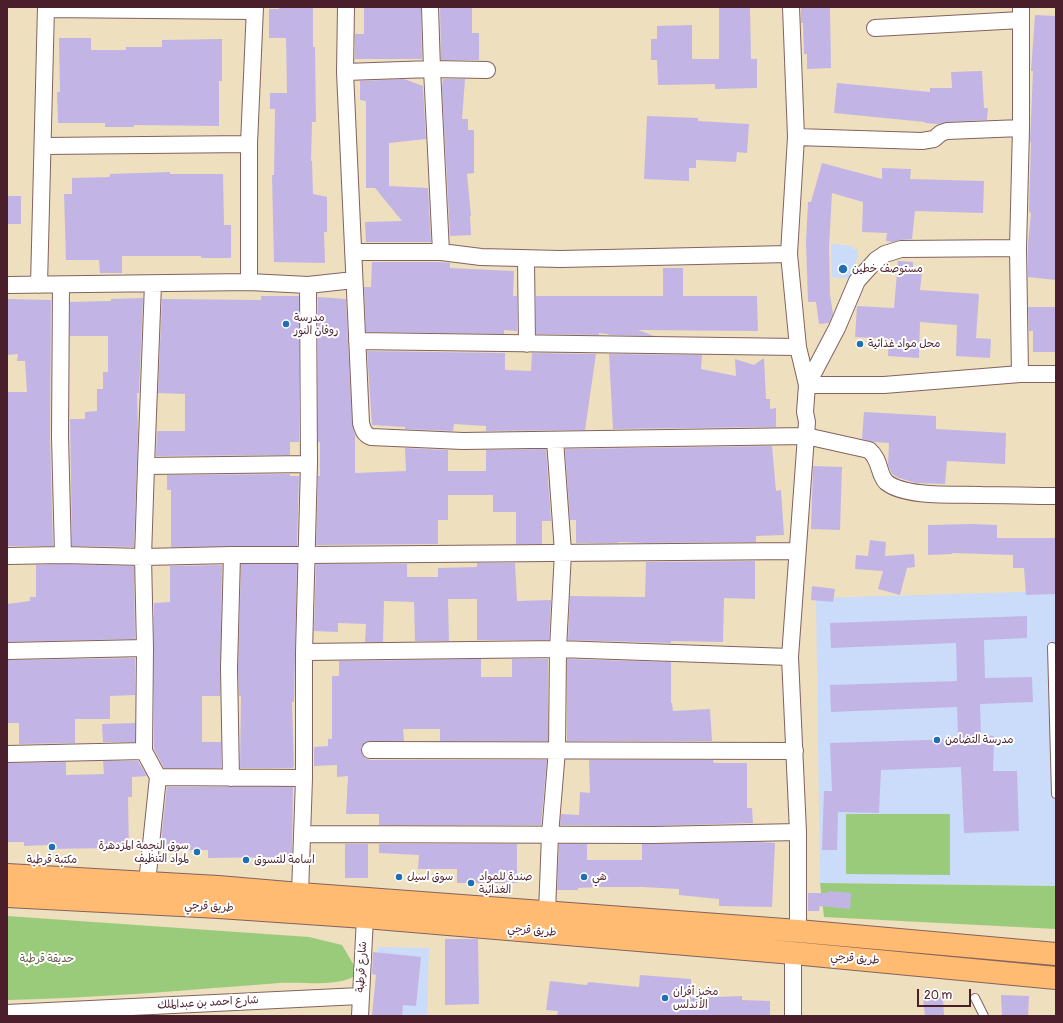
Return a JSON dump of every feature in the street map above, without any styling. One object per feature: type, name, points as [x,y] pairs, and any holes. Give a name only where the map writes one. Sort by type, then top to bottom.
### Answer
[{"type":"highway","name":"طريق قرجي","points":[[7,875],[218,887],[798,931],[1056,954]]},
{"type":"highway","name":"طريق قرجي","points":[[7,896],[219,907],[365,917],[793,953],[1056,978]]},
{"type":"street","points":[[346,7],[345,72],[354,280],[361,423],[366,435],[371,437],[463,441],[806,436],[869,450],[874,453],[885,481],[900,489],[928,494],[1056,496]]},
{"type":"street","points":[[430,7],[441,252]]},
{"type":"street","points":[[791,7],[796,137],[789,254],[798,347],[807,385],[805,412],[807,422],[790,657],[798,832],[798,931]]},
{"type":"street","points":[[39,285],[46,8],[255,9],[249,144],[249,282]]},
{"type":"street","points":[[874,28],[1020,14],[1018,248],[1020,374]]},
{"type":"street","points":[[345,72],[432,69],[487,70]]},
{"type":"street","points":[[796,137],[922,141],[934,139],[940,133],[947,131],[1020,128]]},
{"type":"street","points":[[43,146],[249,144]]},
{"type":"street","points":[[807,385],[838,328],[857,281],[876,260],[885,254],[901,249],[1018,248]]},
{"type":"street","points":[[353,252],[441,252],[481,257],[526,259],[789,254]]},
{"type":"street","points":[[526,259],[527,344]]},
{"type":"street","points":[[7,285],[249,282],[308,285],[354,280]]},
{"type":"street","points":[[147,883],[158,777],[144,751],[145,648],[143,557],[154,284]]},
{"type":"street","points":[[61,285],[60,436],[63,555]]},
{"type":"street","points":[[300,894],[303,834],[304,652],[309,464],[308,285]]},
{"type":"street","points":[[357,341],[798,347]]},
{"type":"street","points":[[807,385],[884,385],[1020,374],[1056,374]]},
{"type":"street","points":[[547,912],[550,835],[557,750],[558,649],[563,552],[555,440]]},
{"type":"street","points":[[146,466],[309,464]]},
{"type":"street","points":[[7,556],[306,556],[563,552],[798,551]]},
{"type":"street","points":[[231,778],[229,668],[232,555]]},
{"type":"street","points":[[7,651],[145,648]]},
{"type":"street","points":[[304,652],[558,649],[790,657]]},
{"type":"street","points":[[370,750],[795,751]]},
{"type":"street","points":[[7,754],[144,751]]},
{"type":"street","points":[[158,777],[304,778]]},
{"type":"street","points":[[303,834],[653,835],[798,832]]},
{"type":"street","name":"شارع قرطبة","points":[[360,1016],[365,917]]},
{"type":"street","points":[[793,953],[793,1016]]},
{"type":"street","name":"شارع احمد بن عبدالملك","points":[[17,1014],[360,996]]},
{"type":"lane","points":[[1052,647],[1056,794]]},
{"type":"lane","points":[[975,998],[984,1016]]},
{"type":"shaded area","name":"مستوصف خطين","points":[[831,244],[853,246],[852,249],[858,249],[858,260],[856,260],[854,279],[832,277]]},
{"type":"shaded area","name":"مدرسة التضامن","points":[[1056,591],[1056,886],[820,883],[816,598]]},
{"type":"shaded area","points":[[378,947],[429,948],[427,1016],[377,1016]]},
{"type":"green space","points":[[846,814],[950,814],[950,875],[846,874]]},
{"type":"green space","points":[[820,883],[1056,886],[1056,929],[824,917]]},
{"type":"green space","name":"حديقة قرطبة","points":[[7,916],[309,937],[342,945],[355,967],[356,975],[349,979],[330,983],[279,983],[109,996],[7,1000]]},
{"type":"building","points":[[279,7],[313,7],[316,122],[312,122],[311,161],[313,194],[327,197],[327,232],[324,232],[325,263],[274,262],[272,175],[274,175],[275,109],[270,109],[270,93],[287,93],[286,38],[269,38],[269,9],[279,9]]},
{"type":"building","points":[[364,7],[421,7],[422,59],[355,59],[355,34],[364,34]]},
{"type":"building","points":[[440,7],[472,7],[472,33],[479,33],[479,60],[441,60]]},
{"type":"building","points":[[719,7],[750,7],[751,59],[757,59],[757,88],[715,89],[715,84],[658,85],[657,60],[651,60],[651,39],[657,39],[657,26],[692,25],[692,59],[719,59]]},
{"type":"building","points":[[801,7],[830,7],[831,68],[807,69],[807,54],[804,54],[803,23],[801,23]]},
{"type":"building","points":[[1035,15],[1056,16],[1056,280],[1028,277],[1028,244],[1031,213],[1029,212],[1033,71],[1031,71]]},
{"type":"building","points":[[59,38],[91,38],[91,50],[126,50],[126,47],[162,47],[162,40],[222,39],[222,81],[219,81],[219,126],[134,125],[134,127],[105,127],[105,123],[58,123],[57,92],[60,92]]},
{"type":"building","points":[[982,71],[984,108],[988,108],[987,120],[947,122],[938,124],[834,113],[837,83],[930,92],[930,88],[952,88],[951,72]]},
{"type":"building","points":[[404,79],[423,86],[426,139],[389,143],[389,186],[428,188],[431,242],[366,242],[365,222],[402,221],[375,188],[366,188],[366,101],[360,100],[360,81]]},
{"type":"building","points":[[443,79],[465,79],[462,119],[468,119],[468,130],[474,130],[474,173],[467,174],[471,216],[471,235],[450,236],[442,88]]},
{"type":"building","points":[[647,116],[698,118],[698,121],[749,124],[747,153],[737,152],[736,162],[696,160],[696,168],[689,168],[689,181],[644,179]]},
{"type":"building","points":[[822,163],[882,179],[882,168],[911,169],[910,179],[984,181],[983,213],[915,211],[912,239],[892,242],[886,241],[887,233],[862,232],[863,202],[832,193],[829,247],[830,295],[833,314],[829,323],[819,324],[816,302],[808,302],[806,242],[808,202],[811,202]]},
{"type":"building","points":[[170,172],[170,174],[223,174],[224,225],[231,225],[231,258],[201,258],[201,256],[122,256],[122,273],[100,273],[99,260],[66,260],[64,194],[72,194],[72,178],[110,177],[110,174]]},
{"type":"building","points":[[7,196],[21,196],[21,224],[7,224]]},
{"type":"building","points":[[898,261],[913,262],[913,271],[922,271],[920,290],[979,294],[976,338],[991,339],[990,358],[956,356],[957,325],[920,322],[919,358],[888,356],[889,339],[855,337],[857,306],[894,308]]},
{"type":"building","points":[[372,262],[440,262],[450,263],[450,268],[514,271],[513,296],[517,296],[517,331],[504,330],[504,334],[366,332],[364,287],[371,287]]},
{"type":"building","points":[[663,268],[683,268],[683,296],[757,296],[758,331],[638,330],[654,336],[609,335],[599,333],[599,335],[536,334],[536,296],[663,296]]},
{"type":"building","points":[[261,296],[299,296],[299,442],[290,442],[290,455],[156,456],[157,431],[185,431],[185,394],[158,393],[162,299],[261,300]]},
{"type":"building","points":[[318,297],[346,299],[352,423],[355,435],[355,473],[406,471],[405,448],[448,450],[448,471],[486,471],[486,450],[546,449],[551,521],[542,521],[542,544],[516,544],[516,512],[493,512],[493,495],[448,495],[448,520],[438,520],[438,544],[316,545],[318,476],[320,476],[320,442],[318,442]]},
{"type":"building","points":[[143,298],[139,393],[137,393],[138,431],[134,547],[72,546],[70,419],[85,419],[85,412],[97,411],[97,389],[103,389],[103,372],[108,372],[108,336],[70,336],[70,302],[111,301],[111,299]]},
{"type":"building","points":[[7,299],[51,300],[50,436],[53,546],[7,546],[7,392],[27,392],[25,361],[17,361],[18,354],[7,355]]},
{"type":"building","points":[[1028,307],[1056,307],[1056,352],[1033,352],[1033,331],[1029,331]]},
{"type":"building","points":[[367,351],[505,353],[505,370],[531,371],[532,353],[596,354],[585,430],[486,431],[486,426],[454,424],[453,431],[405,429],[405,427],[372,425]]},
{"type":"building","points":[[609,354],[702,355],[701,369],[736,376],[735,359],[754,365],[764,358],[766,399],[770,399],[770,409],[776,408],[776,427],[613,429]]},
{"type":"building","points":[[864,412],[936,416],[936,429],[1006,433],[1005,464],[947,461],[945,484],[916,483],[899,478],[892,474],[888,465],[889,443],[874,442],[862,439]]},
{"type":"building","points":[[772,446],[776,491],[781,490],[784,535],[756,536],[756,542],[576,543],[576,520],[570,520],[565,449]]},
{"type":"building","points":[[813,466],[842,467],[840,530],[811,529]]},
{"type":"building","points":[[290,474],[290,476],[299,476],[297,546],[171,547],[171,490],[167,490],[167,475]]},
{"type":"building","points":[[928,525],[997,525],[997,538],[1056,538],[1056,594],[1026,595],[1024,568],[1013,568],[1013,555],[952,553],[928,555]]},
{"type":"building","points":[[870,540],[886,542],[885,556],[914,554],[915,567],[907,568],[900,595],[878,589],[883,571],[855,569],[856,555],[868,556]]},
{"type":"building","points":[[755,561],[755,599],[724,598],[723,642],[671,641],[671,643],[568,640],[570,596],[645,597],[646,562]]},
{"type":"building","points":[[477,563],[515,563],[517,601],[551,600],[549,640],[477,640],[477,599],[448,599],[449,641],[415,641],[414,602],[384,601],[383,642],[365,642],[366,624],[338,623],[338,632],[314,631],[316,564],[407,564],[407,577],[438,577],[438,568],[477,567]]},
{"type":"building","points":[[63,564],[134,566],[135,639],[7,642],[7,604],[30,601],[30,597],[36,597],[36,565]]},
{"type":"building","points":[[241,564],[297,564],[294,702],[292,702],[293,768],[240,768],[241,696],[239,696],[238,668]]},
{"type":"building","points":[[222,565],[220,696],[202,696],[202,742],[221,742],[221,768],[164,768],[154,749],[154,603],[170,602],[170,566]]},
{"type":"building","points":[[812,586],[835,589],[833,602],[811,600]]},
{"type":"building","points":[[1027,616],[1027,638],[984,640],[985,678],[1032,677],[1033,702],[980,704],[981,735],[994,736],[993,771],[1017,771],[1019,831],[964,833],[961,767],[881,770],[879,813],[838,812],[837,850],[822,850],[824,791],[832,791],[830,743],[958,739],[957,707],[831,712],[830,685],[957,681],[956,643],[831,648],[830,623]]},
{"type":"building","points":[[135,658],[135,695],[110,696],[110,719],[75,719],[75,743],[19,744],[19,723],[7,723],[7,660]]},
{"type":"building","points":[[481,659],[481,677],[512,677],[512,659],[548,659],[548,741],[440,741],[440,729],[403,729],[404,741],[366,742],[362,746],[362,754],[365,758],[370,760],[547,760],[541,825],[379,825],[379,814],[346,814],[348,776],[337,777],[337,765],[314,766],[314,747],[328,746],[328,739],[332,739],[332,676],[339,676],[339,661]]},
{"type":"building","points":[[567,659],[671,662],[671,703],[673,711],[710,709],[712,741],[567,741]]},
{"type":"building","points":[[135,723],[135,742],[103,742],[102,724]]},
{"type":"building","points":[[589,760],[713,760],[714,763],[747,763],[747,808],[752,808],[753,823],[653,826],[560,825],[561,814],[579,815],[580,792],[590,793]]},
{"type":"building","points":[[103,761],[138,761],[147,776],[132,777],[132,797],[128,797],[129,850],[111,850],[111,848],[48,849],[48,845],[24,846],[24,842],[7,842],[7,763],[66,762],[66,775],[104,774]]},
{"type":"building","points":[[167,787],[293,787],[292,857],[208,858],[208,850],[162,851],[162,832]]},
{"type":"building","points":[[775,843],[772,907],[719,906],[719,899],[679,895],[679,889],[600,887],[578,888],[578,890],[557,890],[559,844],[587,844],[587,860],[642,860],[642,844]]},
{"type":"building","points":[[345,844],[368,844],[368,878],[345,878]]},
{"type":"building","points":[[379,844],[517,844],[517,883],[457,883],[457,869],[418,869],[419,855],[379,853]]},
{"type":"building","points":[[828,891],[851,893],[850,909],[820,906],[819,911],[808,911],[808,893],[828,893]]},
{"type":"building","points":[[445,939],[478,939],[479,1004],[445,1005]]},
{"type":"building","points":[[373,952],[421,957],[416,1006],[403,1005],[402,1016],[372,1015],[376,975],[372,974]]},
{"type":"building","points":[[640,975],[691,979],[691,998],[742,996],[742,1000],[770,1001],[770,1016],[557,1016],[558,1011],[546,1010],[550,981],[587,985],[588,982],[639,987]]},
{"type":"building","points":[[1001,995],[1029,996],[1028,1016],[1002,1016]]},
{"type":"building","points":[[943,997],[944,1016],[925,1016],[923,998]]},
{"type":"place","name":"مستوصف خطين","points":[[843,269]]},
{"type":"place","name":"مدرسة روفان النور","points":[[286,324]]},
{"type":"place","name":"محل مواد غذائية","points":[[860,344]]},
{"type":"place","name":"مدرسة التضامن","points":[[937,740]]},
{"type":"place","name":"مكتبة قرطبة","points":[[52,847]]},
{"type":"place","name":"سوق النجمة المزدهرة لمواد التنظيف","points":[[197,852]]},
{"type":"place","name":"اسامة للتسوق","points":[[246,860]]},
{"type":"place","name":"سوق اسيل","points":[[399,877]]},
{"type":"place","name":"هي","points":[[584,877]]},
{"type":"place","name":"صندة للمواد الغذائية","points":[[471,883]]},
{"type":"place","name":"مخبز أفران الأندلس","points":[[665,998]]}]
